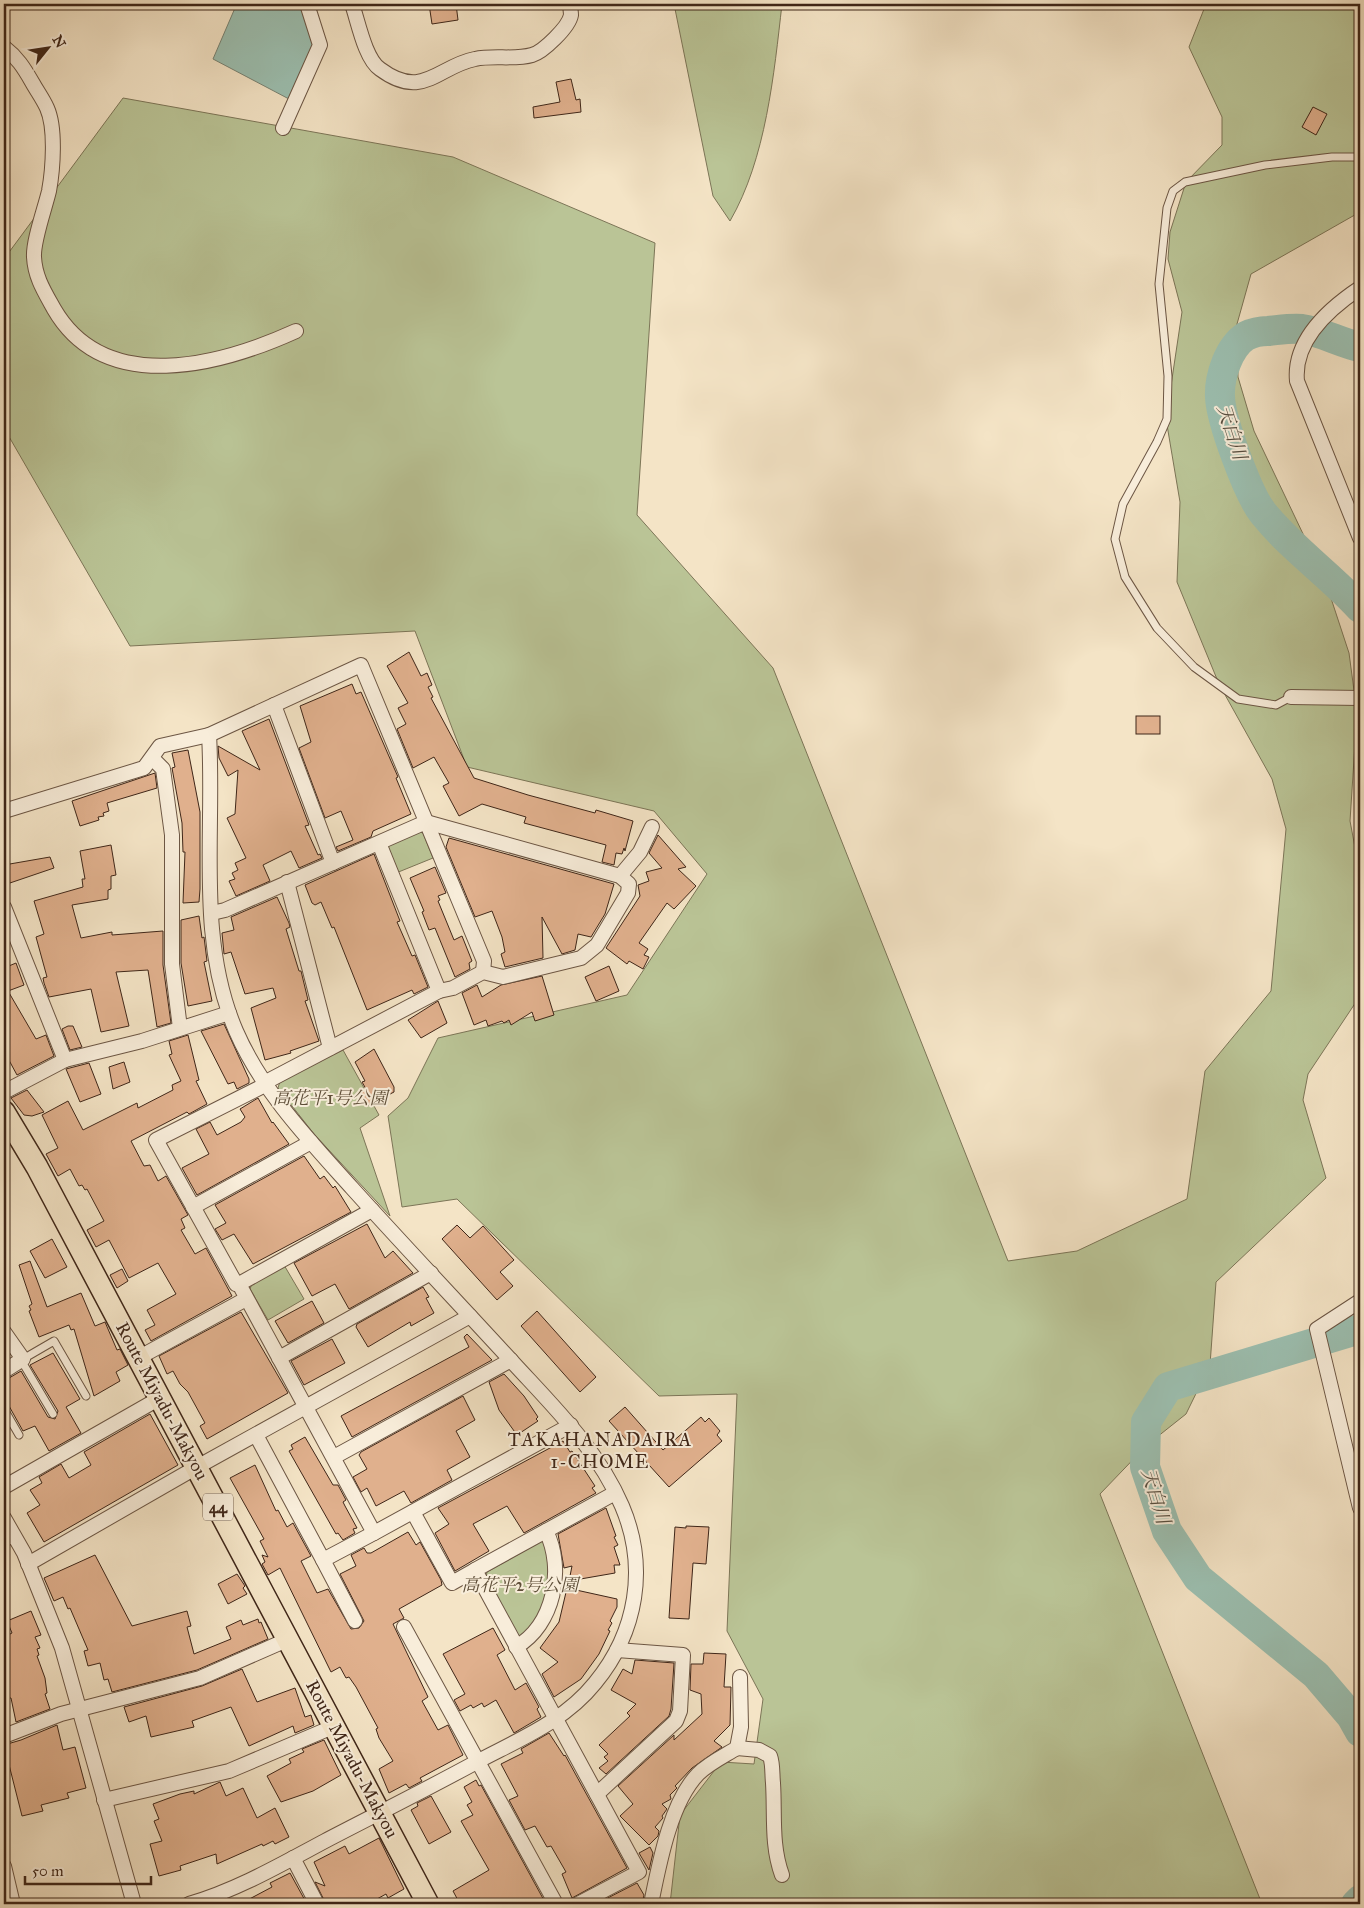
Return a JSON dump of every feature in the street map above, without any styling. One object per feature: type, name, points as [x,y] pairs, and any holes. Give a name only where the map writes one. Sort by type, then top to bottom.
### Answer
[{"type":"main road","name":"Route Miyadu-Makyou","points":[[4,1112],[38,1168],[381,1812],[428,1904]]},
{"type":"street","points":[[283,128],[320,46],[307,4]]},
{"type":"street","points":[[352,4],[369,56],[378,68],[390,76],[414,82],[438,77],[460,63],[474,59],[532,55],[546,47],[566,25],[571,15],[570,4]]},
{"type":"street","points":[[4,47],[22,63],[48,110],[53,147],[49,187],[34,255],[37,280],[64,326],[76,338],[104,354],[141,366],[179,365],[213,360],[266,344],[296,331]]},
{"type":"street","points":[[1360,288],[1326,314],[1304,346],[1298,362],[1297,381],[1360,538]]},
{"type":"street","points":[[4,811],[144,768],[160,746],[209,735],[361,665],[484,961],[483,972]]},
{"type":"street","points":[[1291,697],[1360,698]]},
{"type":"street","points":[[274,705],[333,863]]},
{"type":"street","points":[[189,1904],[226,1892],[555,1720],[595,1683],[617,1650],[629,1624],[634,1601],[637,1568],[631,1536],[622,1506],[583,1441],[571,1425],[311,1142],[264,1084],[236,1033],[229,1013],[215,955],[212,913],[209,735]]},
{"type":"street","points":[[152,758],[164,769],[172,835],[172,964],[180,1028]]},
{"type":"street","points":[[212,913],[224,910],[426,822],[620,876],[629,884],[628,894],[592,952],[581,958],[503,977],[483,972],[453,988],[438,991],[156,1140],[236,1284],[239,1284],[374,1533]]},
{"type":"street","points":[[620,876],[640,852],[652,827]]},
{"type":"street","points":[[379,843],[438,991]]},
{"type":"street","points":[[287,882],[330,1048]]},
{"type":"street","points":[[4,907],[65,1060]]},
{"type":"street","points":[[4,1092],[65,1060],[229,1013]]},
{"type":"street","points":[[193,1207],[311,1142]]},
{"type":"street","points":[[239,1284],[372,1210]]},
{"type":"street","points":[[279,1358],[431,1272]]},
{"type":"street","points":[[138,1358],[246,1299]]},
{"type":"street","points":[[1360,1301],[1317,1329],[1329,1385],[1357,1480],[1360,1508]]},
{"type":"street","points":[[28,1564],[197,1467],[307,1408],[470,1316]]},
{"type":"street","points":[[4,1332],[22,1359],[4,1371]]},
{"type":"street","points":[[334,1457],[511,1360]]},
{"type":"street","points":[[4,1488],[160,1398]]},
{"type":"street","points":[[323,1560],[571,1425]]},
{"type":"street","points":[[256,1435],[355,1621]]},
{"type":"street","points":[[413,1512],[452,1583],[615,1493]]},
{"type":"street","points":[[4,1518],[10,1540],[28,1564],[62,1648],[134,1904]]},
{"type":"street","points":[[516,1647],[526,1641],[538,1628],[551,1600],[554,1586],[554,1555],[546,1531]]},
{"type":"street","points":[[475,1570],[639,1872],[578,1904]]},
{"type":"street","points":[[404,1627],[556,1904]]},
{"type":"street","points":[[4,1736],[78,1709],[200,1678],[289,1639]]},
{"type":"street","points":[[597,1794],[669,1728],[680,1711],[683,1654],[617,1650]]},
{"type":"street","points":[[737,1748],[742,1726],[740,1677]]},
{"type":"street","points":[[104,1800],[229,1771],[335,1726]]},
{"type":"street","points":[[651,1904],[675,1814],[684,1794],[704,1768],[737,1748],[764,1751],[770,1756],[774,1834],[777,1862],[782,1875]]},
{"type":"street","points":[[293,1858],[317,1904]]},
{"type":"street","points":[[4,1866],[13,1904]]},
{"type":"lane","points":[[1291,697],[1276,705],[1238,699],[1194,667],[1157,628],[1125,577],[1115,539],[1123,504],[1158,442],[1167,419],[1168,376],[1159,284],[1167,208],[1173,191],[1185,182],[1265,165],[1332,157],[1360,157]]},
{"type":"lane","points":[[53,1414],[22,1359],[54,1341],[86,1396]]},
{"type":"lane","points":[[4,1409],[19,1435]]},
{"type":"green space","points":[[674,4],[782,4],[772,87],[760,144],[742,197],[730,221],[713,196]]},
{"type":"green space","points":[[1206,4],[1360,4],[1360,212],[1251,274],[1237,324],[1238,377],[1254,431],[1325,580],[1349,653],[1357,713],[1350,821],[1360,874],[1360,996],[1308,1074],[1303,1100],[1326,1178],[1216,1282],[1210,1365],[1186,1414],[1147,1445],[1100,1494],[1262,1904],[670,1904],[680,1815],[721,1762],[754,1764],[763,1699],[727,1631],[737,1394],[659,1396],[457,1199],[402,1207],[388,1116],[408,1098],[438,1038],[627,995],[707,874],[654,811],[467,767],[415,631],[130,646],[4,428],[4,259],[123,98],[453,157],[655,243],[637,515],[773,668],[1008,1261],[1077,1251],[1187,1199],[1205,1071],[1271,991],[1286,829],[1272,779],[1219,684],[1177,582],[1180,502],[1166,419],[1182,312],[1168,259],[1170,232],[1186,182],[1222,145],[1222,117],[1189,47]]},
{"type":"green space","points":[[417,831],[423,833],[433,858],[396,873],[386,849],[388,844]]},
{"type":"green space","name":"高花平1号公園","points":[[343,1050],[379,1115],[360,1128],[390,1216],[314,1134],[278,1088],[280,1081]]},
{"type":"green space","points":[[284,1265],[304,1299],[268,1320],[250,1289],[253,1281]]},
{"type":"green space","name":"高花平2号公園","points":[[542,1541],[548,1547],[548,1589],[541,1612],[522,1637],[516,1637],[485,1580],[487,1572]]},
{"type":"shaded area","points":[[234,4],[302,4],[316,43],[289,99],[213,59],[235,8]]},
{"type":"building","points":[[429,4],[456,4],[458,20],[432,24]]},
{"type":"building","points":[[571,79],[576,100],[580,99],[581,112],[534,118],[533,107],[560,102],[556,82]]},
{"type":"building","points":[[1313,107],[1327,114],[1316,135],[1302,127]]},
{"type":"building","points":[[409,652],[421,676],[427,673],[432,685],[428,687],[433,697],[431,698],[474,778],[528,795],[595,813],[596,810],[633,821],[625,851],[624,848],[622,854],[616,853],[614,865],[602,862],[606,845],[524,823],[526,817],[482,804],[459,816],[443,786],[449,783],[434,757],[413,768],[397,729],[406,724],[398,708],[408,703],[387,666]]},
{"type":"building","points":[[352,684],[356,694],[361,692],[398,777],[396,778],[411,814],[373,831],[371,837],[338,851],[336,847],[353,840],[341,811],[325,818],[299,748],[311,742],[300,706]]},
{"type":"building","points":[[1136,716],[1160,716],[1160,734],[1136,734]]},
{"type":"building","points":[[269,719],[309,825],[305,826],[318,855],[320,854],[322,858],[299,868],[291,851],[263,865],[270,881],[236,896],[229,881],[235,879],[232,873],[238,870],[235,863],[246,858],[227,818],[235,814],[238,770],[228,776],[219,758],[218,746],[260,770],[242,731]]},
{"type":"building","points":[[188,750],[200,812],[200,889],[199,902],[183,903],[185,852],[183,852],[182,823],[172,768],[175,767],[172,753]]},
{"type":"building","points":[[155,773],[157,788],[107,803],[109,811],[103,813],[104,816],[98,817],[99,820],[80,826],[72,801]]},
{"type":"building","points":[[658,835],[686,867],[678,869],[696,886],[674,909],[667,903],[639,943],[648,949],[644,955],[649,957],[643,969],[629,961],[627,964],[606,948],[640,896],[638,885],[649,881],[646,872],[662,868],[649,853]]},
{"type":"building","points":[[449,838],[614,884],[605,914],[591,937],[578,934],[575,950],[562,954],[542,917],[543,958],[505,967],[501,954],[505,952],[502,937],[492,911],[475,917],[446,847]]},
{"type":"building","points":[[111,845],[116,875],[111,876],[111,889],[108,890],[108,899],[72,905],[81,938],[112,932],[112,935],[163,931],[163,965],[171,1023],[157,1027],[148,970],[116,972],[129,1026],[101,1032],[91,989],[49,997],[44,983],[43,978],[47,977],[36,937],[44,934],[34,901],[83,887],[82,879],[85,879],[80,851]]},
{"type":"building","points":[[374,854],[400,921],[397,922],[412,956],[415,955],[428,987],[414,994],[412,990],[367,1010],[334,927],[332,928],[321,902],[315,905],[312,903],[305,885]]},
{"type":"building","points":[[50,857],[54,868],[4,885],[4,865]]},
{"type":"building","points":[[435,867],[446,893],[438,896],[440,900],[438,901],[454,940],[462,936],[472,961],[469,963],[470,969],[455,977],[435,928],[429,930],[422,912],[424,911],[410,878]]},
{"type":"building","points":[[277,897],[289,923],[290,927],[286,929],[299,971],[301,971],[308,1000],[305,1001],[319,1041],[290,1051],[291,1053],[265,1060],[251,1008],[276,998],[273,988],[245,994],[231,952],[224,954],[222,933],[234,930],[231,917]]},
{"type":"building","points":[[199,916],[207,961],[204,962],[212,1001],[188,1006],[181,963],[181,920]]},
{"type":"building","points":[[16,963],[24,985],[8,991],[36,1039],[46,1035],[54,1056],[17,1075],[4,1051],[4,968]]},
{"type":"building","points":[[609,966],[619,991],[596,1001],[585,977]]},
{"type":"building","points":[[542,976],[554,1015],[535,1021],[532,1012],[511,1025],[509,1020],[504,1023],[502,1021],[488,1026],[486,1020],[474,1025],[462,993],[477,985],[482,997],[501,985]]},
{"type":"building","points":[[438,1001],[447,1023],[421,1038],[408,1020]]},
{"type":"building","points":[[224,1024],[249,1079],[249,1083],[237,1089],[234,1082],[228,1084],[201,1031]]},
{"type":"building","points":[[73,1026],[82,1047],[70,1050],[62,1029]]},
{"type":"building","points":[[188,1035],[199,1080],[196,1081],[207,1104],[189,1114],[187,1112],[131,1141],[144,1166],[150,1165],[158,1181],[166,1176],[188,1215],[181,1219],[185,1228],[181,1230],[195,1254],[206,1248],[232,1296],[151,1341],[145,1330],[155,1325],[147,1310],[176,1294],[158,1263],[129,1278],[109,1240],[96,1247],[87,1230],[104,1221],[87,1189],[85,1190],[82,1185],[79,1186],[70,1169],[58,1176],[46,1154],[58,1148],[42,1115],[68,1101],[83,1130],[137,1103],[138,1108],[173,1090],[172,1085],[181,1081],[169,1055],[172,1054],[169,1041]]},
{"type":"building","points":[[374,1049],[394,1087],[394,1092],[367,1106],[360,1093],[366,1089],[362,1082],[365,1081],[355,1062]]},
{"type":"building","points":[[124,1062],[130,1082],[113,1089],[109,1067]]},
{"type":"building","points":[[89,1063],[101,1094],[80,1102],[66,1069]]},
{"type":"building","points":[[27,1090],[44,1112],[32,1116],[24,1115],[11,1098]]},
{"type":"building","points":[[258,1098],[272,1123],[289,1144],[197,1195],[182,1168],[209,1154],[196,1129],[210,1122],[217,1135],[241,1122],[245,1117],[240,1109]]},
{"type":"building","points":[[304,1156],[320,1179],[324,1176],[333,1188],[335,1186],[351,1212],[253,1264],[234,1234],[222,1240],[215,1229],[226,1223],[215,1205]]},
{"type":"building","points":[[367,1224],[385,1258],[393,1251],[413,1273],[349,1309],[335,1284],[312,1296],[294,1263]]},
{"type":"building","points":[[457,1225],[470,1238],[483,1226],[514,1260],[500,1272],[513,1286],[497,1300],[442,1239]]},
{"type":"building","points":[[52,1239],[67,1267],[45,1278],[30,1251]]},
{"type":"building","points":[[30,1261],[47,1307],[81,1293],[95,1326],[105,1322],[117,1350],[120,1349],[128,1365],[116,1372],[120,1381],[94,1396],[74,1329],[71,1330],[69,1325],[39,1337],[29,1311],[31,1310],[29,1306],[32,1304],[19,1265]]},
{"type":"building","points":[[122,1269],[128,1281],[117,1288],[110,1275]]},
{"type":"building","points":[[423,1287],[429,1297],[426,1298],[434,1313],[411,1326],[410,1322],[368,1347],[356,1327],[357,1324]]},
{"type":"building","points":[[312,1301],[324,1323],[288,1343],[275,1321]]},
{"type":"building","points":[[537,1311],[596,1377],[580,1392],[521,1326]]},
{"type":"building","points":[[241,1312],[288,1393],[207,1439],[200,1426],[205,1423],[188,1392],[180,1384],[173,1371],[167,1374],[159,1356]]},
{"type":"building","points":[[467,1334],[492,1360],[352,1437],[341,1416],[469,1347],[464,1337]]},
{"type":"building","points":[[332,1339],[345,1363],[304,1385],[291,1361]]},
{"type":"building","points":[[53,1353],[80,1399],[66,1407],[81,1433],[49,1451],[35,1426],[23,1431],[9,1406],[4,1404],[4,1381],[21,1371],[48,1417],[55,1419],[58,1411],[30,1365]]},
{"type":"building","points":[[504,1374],[524,1396],[538,1417],[536,1419],[538,1421],[517,1435],[499,1410],[489,1382]]},
{"type":"building","points":[[463,1396],[475,1420],[456,1431],[470,1457],[447,1470],[452,1480],[411,1503],[404,1491],[376,1506],[367,1488],[361,1492],[353,1477],[367,1469],[359,1455],[361,1452]]},
{"type":"building","points":[[625,1407],[663,1450],[701,1417],[705,1422],[709,1418],[720,1431],[717,1435],[722,1441],[669,1487],[609,1421]]},
{"type":"building","points":[[150,1414],[178,1465],[44,1542],[27,1513],[40,1505],[30,1490],[42,1483],[39,1477],[61,1464],[69,1478],[91,1465],[84,1452]]},
{"type":"building","points":[[305,1437],[333,1485],[338,1485],[346,1500],[343,1502],[357,1528],[353,1529],[355,1533],[343,1540],[338,1533],[336,1534],[289,1451],[293,1449],[291,1445]]},
{"type":"building","points":[[563,1441],[570,1452],[572,1451],[595,1486],[592,1488],[596,1493],[524,1533],[507,1506],[473,1524],[489,1551],[455,1571],[435,1533],[449,1524],[438,1508]]},
{"type":"building","points":[[255,1465],[276,1511],[278,1510],[287,1527],[293,1523],[311,1556],[301,1561],[317,1593],[328,1589],[351,1629],[359,1628],[364,1621],[340,1574],[356,1566],[351,1555],[364,1548],[367,1553],[371,1553],[408,1532],[416,1545],[420,1542],[441,1580],[442,1585],[399,1609],[404,1618],[393,1624],[428,1697],[422,1701],[438,1730],[448,1725],[463,1755],[420,1778],[422,1781],[409,1788],[406,1784],[389,1793],[379,1769],[393,1761],[379,1738],[376,1729],[378,1728],[356,1687],[349,1677],[346,1678],[340,1667],[331,1672],[280,1568],[268,1575],[262,1564],[265,1562],[262,1555],[268,1557],[260,1541],[264,1539],[230,1478]]},
{"type":"building","points":[[606,1508],[616,1536],[614,1537],[618,1545],[614,1547],[620,1565],[614,1565],[615,1573],[569,1581],[572,1566],[564,1568],[558,1534]]},
{"type":"building","points":[[686,1526],[709,1527],[706,1564],[693,1563],[689,1619],[669,1618],[675,1527],[686,1528]]},
{"type":"building","points":[[95,1555],[132,1626],[187,1611],[191,1626],[187,1627],[194,1654],[231,1639],[226,1627],[241,1620],[243,1625],[258,1619],[268,1639],[197,1670],[112,1692],[108,1679],[104,1680],[100,1663],[88,1666],[84,1651],[88,1650],[70,1608],[68,1609],[63,1597],[54,1601],[44,1578]]},
{"type":"building","points":[[237,1574],[245,1586],[243,1588],[247,1594],[228,1604],[218,1584]]},
{"type":"building","points":[[567,1588],[617,1599],[617,1607],[610,1621],[612,1623],[608,1630],[610,1631],[599,1654],[581,1679],[554,1697],[542,1674],[558,1662],[540,1648],[559,1622]]},
{"type":"building","points":[[31,1611],[41,1635],[35,1637],[40,1648],[37,1649],[39,1655],[37,1656],[45,1678],[47,1693],[45,1694],[50,1709],[16,1722],[11,1698],[4,1698],[4,1637],[12,1633],[7,1621]]},
{"type":"building","points":[[493,1628],[505,1650],[497,1655],[515,1690],[526,1683],[539,1707],[537,1709],[541,1717],[514,1733],[496,1700],[484,1707],[482,1703],[473,1708],[471,1705],[460,1711],[454,1700],[465,1694],[443,1654]]},
{"type":"building","points":[[704,1653],[726,1654],[724,1687],[731,1687],[730,1725],[714,1741],[722,1747],[692,1768],[675,1786],[677,1788],[670,1795],[671,1799],[662,1804],[667,1809],[662,1816],[663,1818],[655,1827],[659,1831],[658,1836],[649,1845],[620,1816],[633,1804],[618,1786],[674,1735],[674,1740],[702,1714],[701,1694],[690,1690],[691,1664],[703,1664]]},
{"type":"building","points":[[635,1660],[674,1663],[671,1709],[669,1716],[606,1774],[599,1768],[608,1761],[604,1757],[608,1754],[599,1745],[630,1716],[627,1713],[636,1704],[611,1690],[623,1669],[632,1674]]},
{"type":"building","points":[[242,1669],[257,1702],[295,1688],[305,1717],[311,1715],[314,1725],[295,1733],[293,1726],[249,1746],[231,1707],[192,1721],[194,1727],[151,1737],[146,1716],[129,1722],[124,1707],[202,1686]]},
{"type":"building","points":[[57,1725],[63,1750],[75,1747],[86,1788],[67,1793],[69,1798],[41,1805],[43,1811],[22,1816],[4,1745]]},
{"type":"building","points":[[549,1733],[565,1755],[627,1868],[572,1898],[562,1874],[566,1872],[551,1846],[547,1847],[535,1826],[525,1830],[509,1800],[518,1796],[501,1764],[523,1753],[521,1749]]},
{"type":"building","points":[[324,1740],[341,1775],[313,1791],[281,1802],[267,1776],[291,1763],[289,1759],[304,1752],[302,1749]]},
{"type":"building","points":[[476,1780],[479,1786],[481,1785],[546,1904],[460,1904],[453,1891],[489,1870],[461,1821],[473,1815],[467,1805],[472,1802],[464,1787]]},
{"type":"building","points":[[220,1782],[226,1796],[243,1788],[257,1818],[275,1808],[289,1837],[275,1844],[273,1841],[263,1846],[262,1844],[217,1864],[216,1854],[180,1866],[181,1870],[159,1876],[150,1844],[162,1841],[154,1821],[159,1819],[153,1804],[180,1794],[194,1791],[194,1794]]},
{"type":"building","points":[[431,1796],[451,1832],[429,1844],[411,1810],[418,1806],[417,1803]]},
{"type":"building","points":[[379,1838],[404,1889],[388,1898],[386,1894],[368,1904],[343,1904],[339,1900],[326,1904],[315,1882],[325,1886],[314,1862],[345,1846],[349,1854]]},
{"type":"building","points":[[650,1847],[653,1853],[649,1870],[639,1853]]},
{"type":"building","points":[[290,1873],[307,1904],[240,1904],[272,1887],[270,1883]]},
{"type":"building","points":[[637,1883],[644,1895],[642,1904],[596,1904]]},
{"type":"waterway","name":"天白川","points":[[1360,347],[1302,329],[1257,332],[1246,336],[1235,347],[1223,371],[1220,389],[1225,423],[1236,457],[1257,504],[1274,526],[1360,608]]},
{"type":"waterway","name":"天白川","points":[[1360,1329],[1168,1387],[1146,1422],[1145,1467],[1167,1531],[1198,1578],[1316,1675],[1351,1716],[1360,1732]]},
{"type":"waterway","name":"天白川","points":[[1356,1904],[1360,1900]]},
{"type":"district","name":"TAKAHANADAIRA 1-CHOME","points":[[600,1450]]}]
